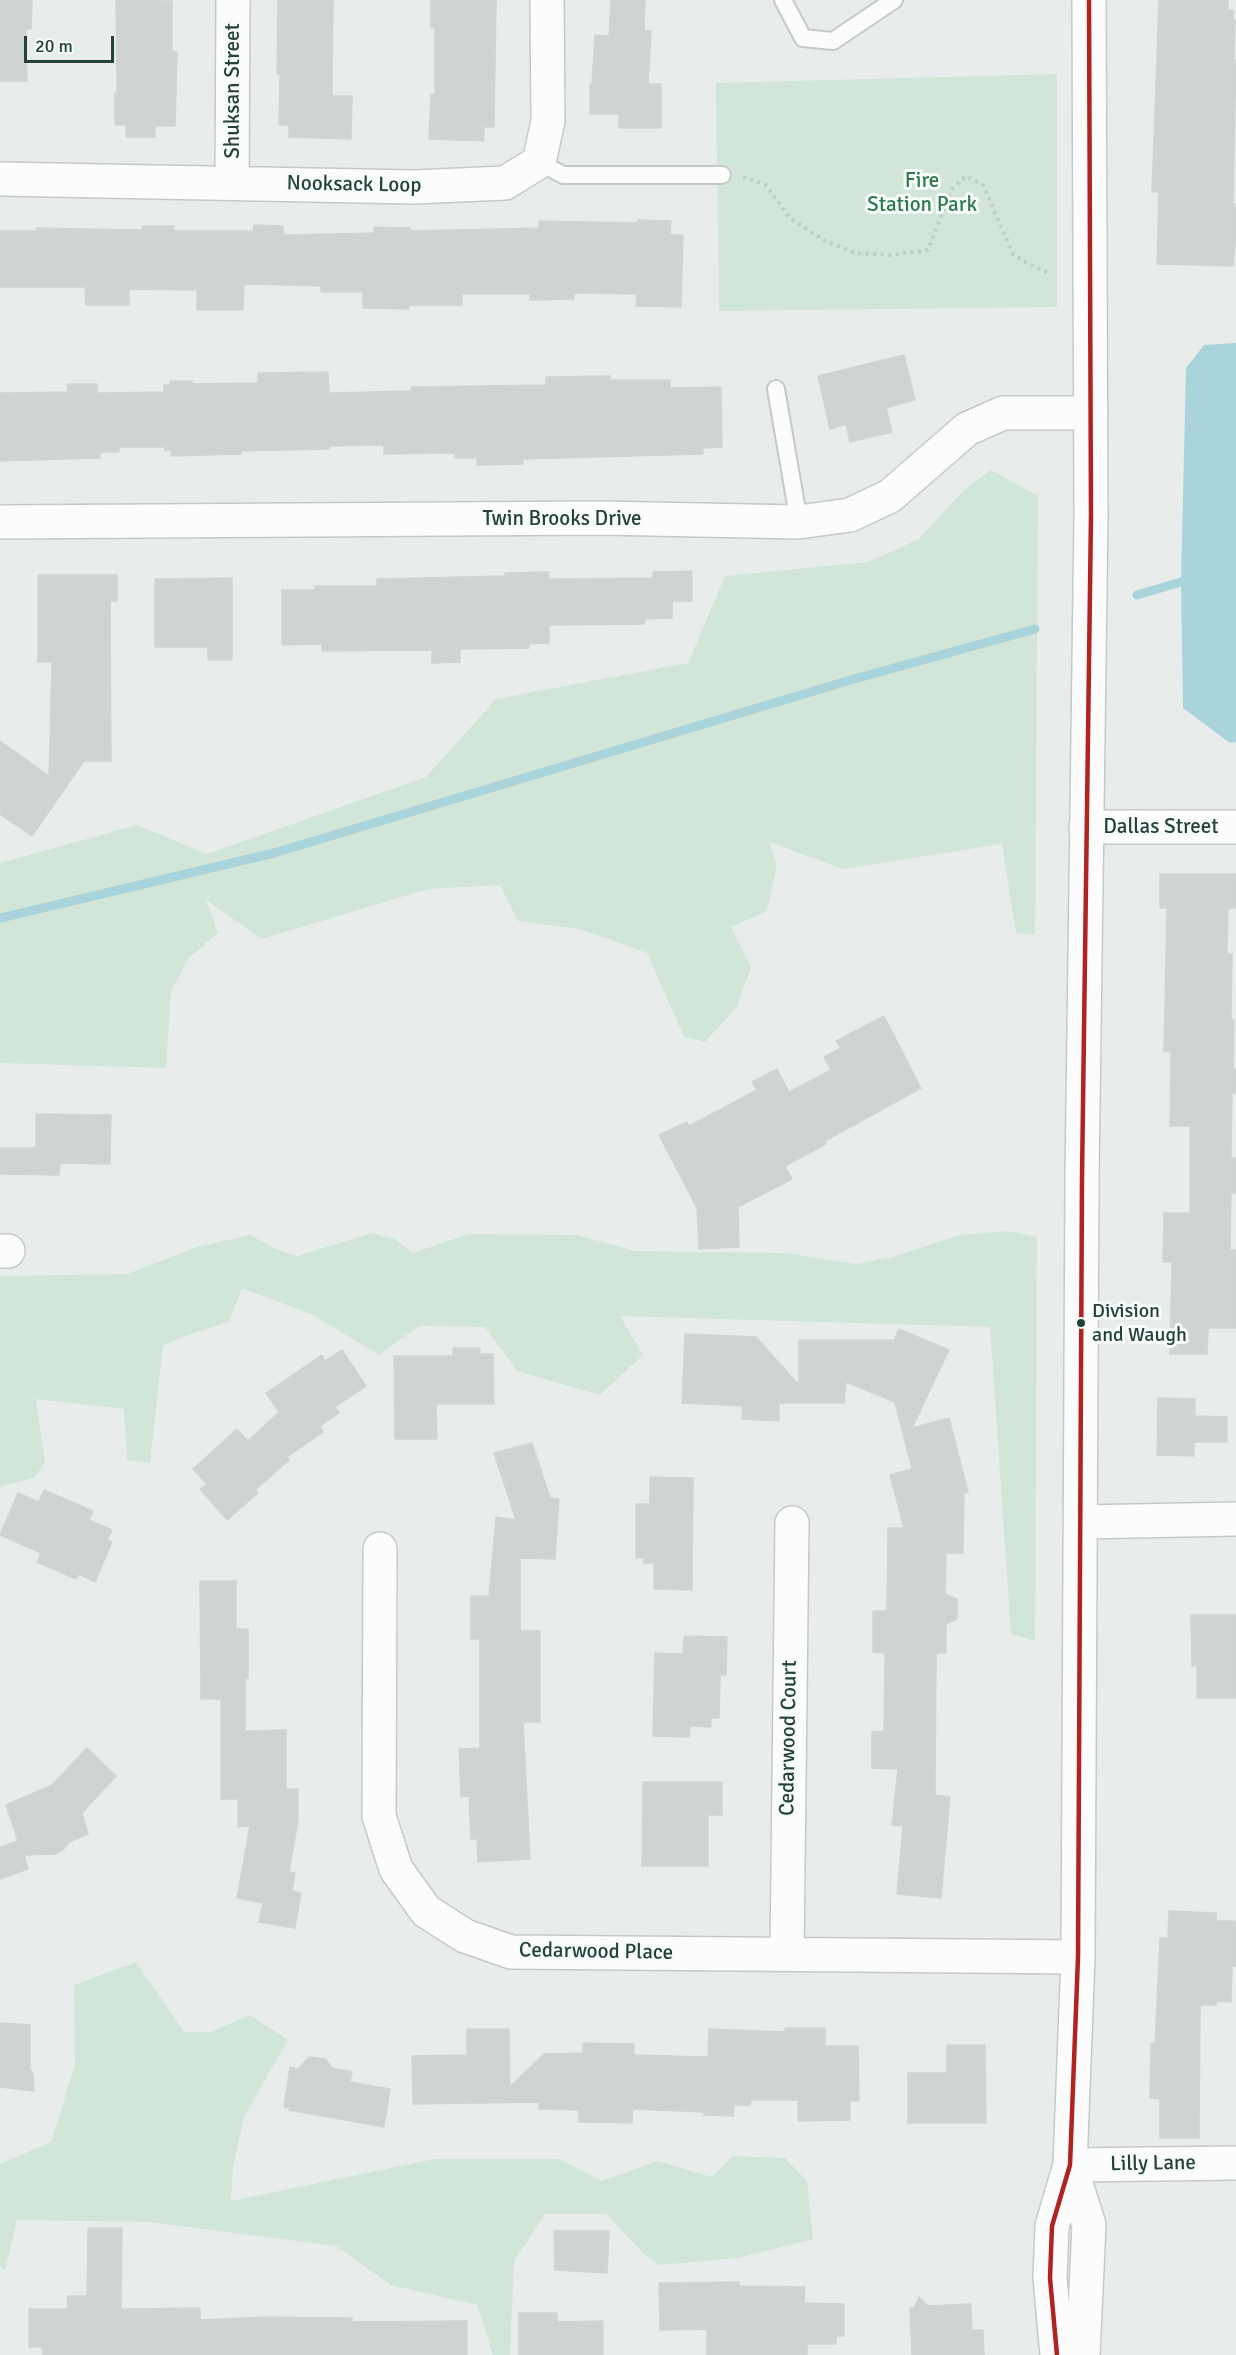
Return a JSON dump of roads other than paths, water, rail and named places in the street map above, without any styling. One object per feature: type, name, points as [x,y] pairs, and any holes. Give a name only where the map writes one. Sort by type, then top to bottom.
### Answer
[{"type":"street","name":"Shuksan Street","points":[[232,183],[233,0]]},
{"type":"street","points":[[539,162],[548,121],[547,0]]},
{"type":"street","points":[[1057,2355],[1050,2278],[1052,2226],[1070,2165],[1078,1958],[1082,1178],[1092,413],[1089,0]]},
{"type":"street","name":"Nooksack Loop","points":[[0,179],[414,187],[505,183],[539,162]]},
{"type":"street","name":"Twin Brooks Drive","points":[[0,522],[601,518],[799,522],[850,515],[890,496],[967,429],[1003,413],[1092,413]]},
{"type":"street","name":"Dallas Street","points":[[1086,827],[1236,827]]},
{"type":"street","points":[[1081,1522],[1236,1519]]},
{"type":"street","name":"Cedarwood Court","points":[[787,1954],[792,1523]]},
{"type":"street","name":"Cedarwood Place","points":[[380,1549],[379,1816],[396,1869],[426,1911],[465,1936],[511,1952],[1078,1958]]},
{"type":"street","name":"Lilly Lane","points":[[1070,2165],[1236,2163]]},
{"type":"street","points":[[1070,2165],[1089,2225],[1083,2355]]},
{"type":"lane","points":[[783,0],[803,38],[833,41],[894,0]]},
{"type":"lane","points":[[539,162],[563,175],[722,175]]},
{"type":"lane","points":[[776,389],[799,522]]},
{"type":"water","points":[[1236,343],[1236,742],[1230,743],[1183,708],[1181,582],[1186,368],[1204,345]]},
{"type":"waterway","points":[[1137,595],[1191,579]]},
{"type":"waterway","points":[[0,918],[274,853],[854,679],[1035,629]]},
{"type":"place","name":"Division and Waugh","points":[[1081,1323]]},
{"type":"park label","name":"Fire Station Park","points":[[922,193]]}]
